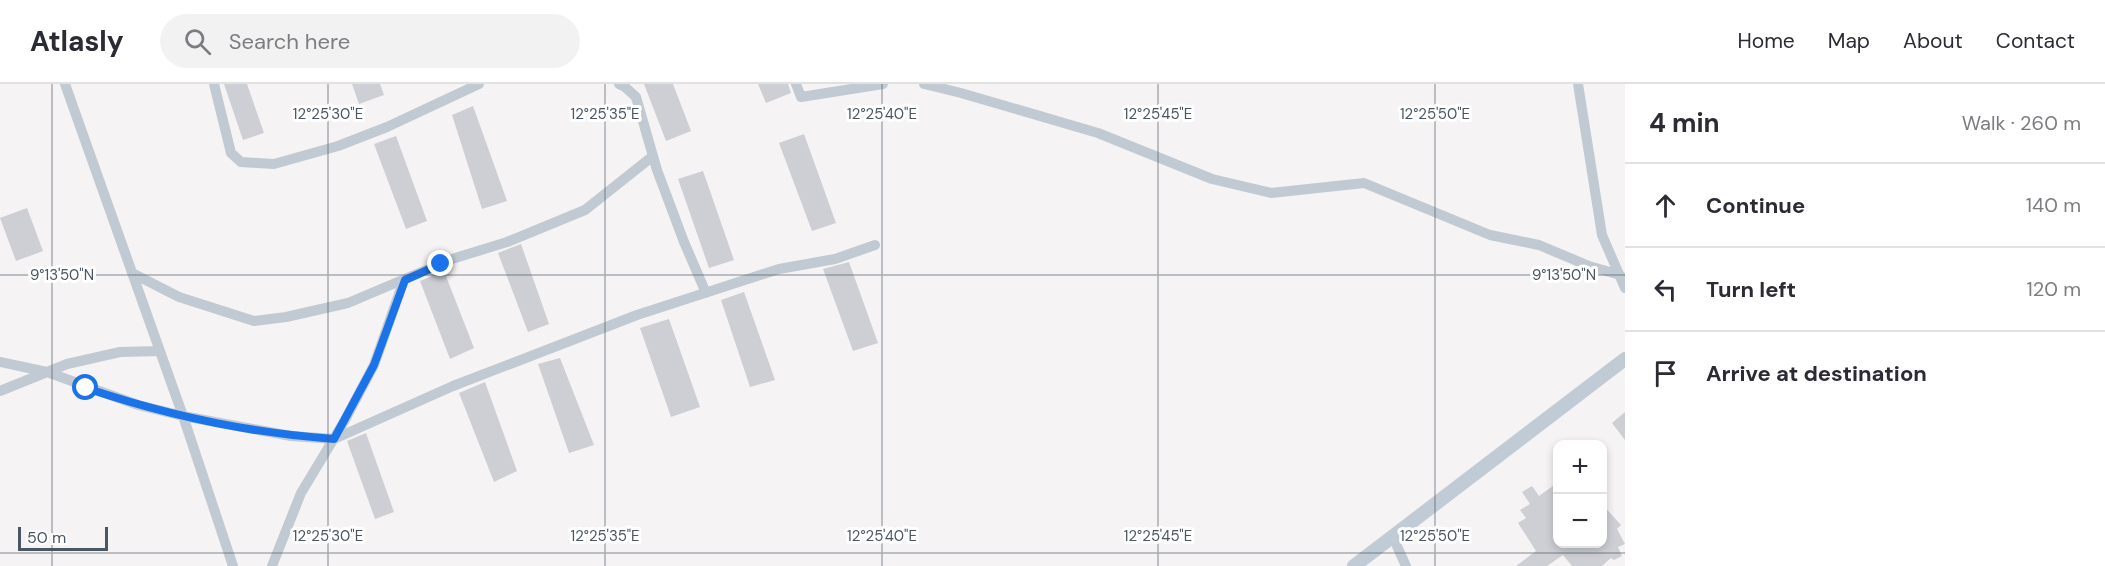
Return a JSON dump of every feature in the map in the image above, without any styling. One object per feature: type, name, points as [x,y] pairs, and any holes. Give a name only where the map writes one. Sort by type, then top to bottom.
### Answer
[{"type":"main road","points":[[1353,566],[1625,359]]},
{"type":"street","points":[[66,84],[183,416],[233,566]]},
{"type":"street","points":[[214,84],[231,153],[241,162],[274,164],[338,146],[387,127],[479,84]]},
{"type":"street","points":[[796,84],[801,97],[883,84]]},
{"type":"street","points":[[924,84],[1098,133],[1212,178],[1271,193],[1364,183],[1490,235],[1539,245],[1589,266],[1620,275]]},
{"type":"street","points":[[1578,84],[1602,235],[1625,288]]},
{"type":"street","points":[[623,85],[636,97],[653,156],[684,242],[706,293]]},
{"type":"street","points":[[132,273],[179,297],[254,321],[286,317],[348,303],[452,259],[507,242],[585,210],[653,156]]},
{"type":"street","points":[[0,362],[47,372],[138,405],[183,416],[291,436],[334,439],[453,386],[637,315],[778,269],[836,259],[875,245]]},
{"type":"street","points":[[272,566],[301,493],[334,439],[374,365],[405,280]]},
{"type":"street","points":[[0,391],[67,364],[120,352],[160,351]]},
{"type":"street","points":[[1392,535],[1406,566]]},
{"type":"building","points":[[224,84],[247,84],[264,133],[243,140]]},
{"type":"building","points":[[352,84],[380,84],[384,95],[359,104]]},
{"type":"building","points":[[644,84],[673,84],[691,131],[666,141]]},
{"type":"building","points":[[758,84],[788,84],[791,93],[766,103]]},
{"type":"building","points":[[473,106],[507,201],[482,209],[452,115]]},
{"type":"building","points":[[804,134],[836,223],[812,231],[779,143]]},
{"type":"building","points":[[396,136],[427,221],[406,229],[374,144]]},
{"type":"building","points":[[703,171],[734,260],[709,268],[678,179]]},
{"type":"building","points":[[27,208],[43,251],[16,261],[0,218]]},
{"type":"building","points":[[521,244],[549,324],[528,332],[498,253]]},
{"type":"building","points":[[849,262],[878,343],[853,351],[823,269]]},
{"type":"building","points":[[444,271],[474,348],[450,359],[420,281]]},
{"type":"building","points":[[744,292],[775,380],[750,387],[721,300]]},
{"type":"building","points":[[669,319],[700,407],[671,417],[640,328]]},
{"type":"building","points":[[560,358],[594,445],[569,453],[538,364]]},
{"type":"building","points":[[485,382],[517,471],[494,482],[459,393]]},
{"type":"building","points":[[1625,412],[1625,440],[1612,423]]},
{"type":"building","points":[[366,433],[394,512],[375,519],[347,441]]},
{"type":"building","points":[[1532,486],[1539,496],[1553,486],[1553,548],[1607,548],[1607,510],[1621,525],[1617,529],[1625,544],[1618,547],[1622,556],[1614,560],[1611,558],[1602,566],[1572,566],[1563,555],[1547,566],[1516,566],[1536,551],[1518,523],[1526,518],[1520,510],[1530,504],[1522,492]]},
{"type":"route","points":[[86,388],[138,405],[183,416],[291,436],[334,439],[374,365],[405,280],[441,264]]}]
